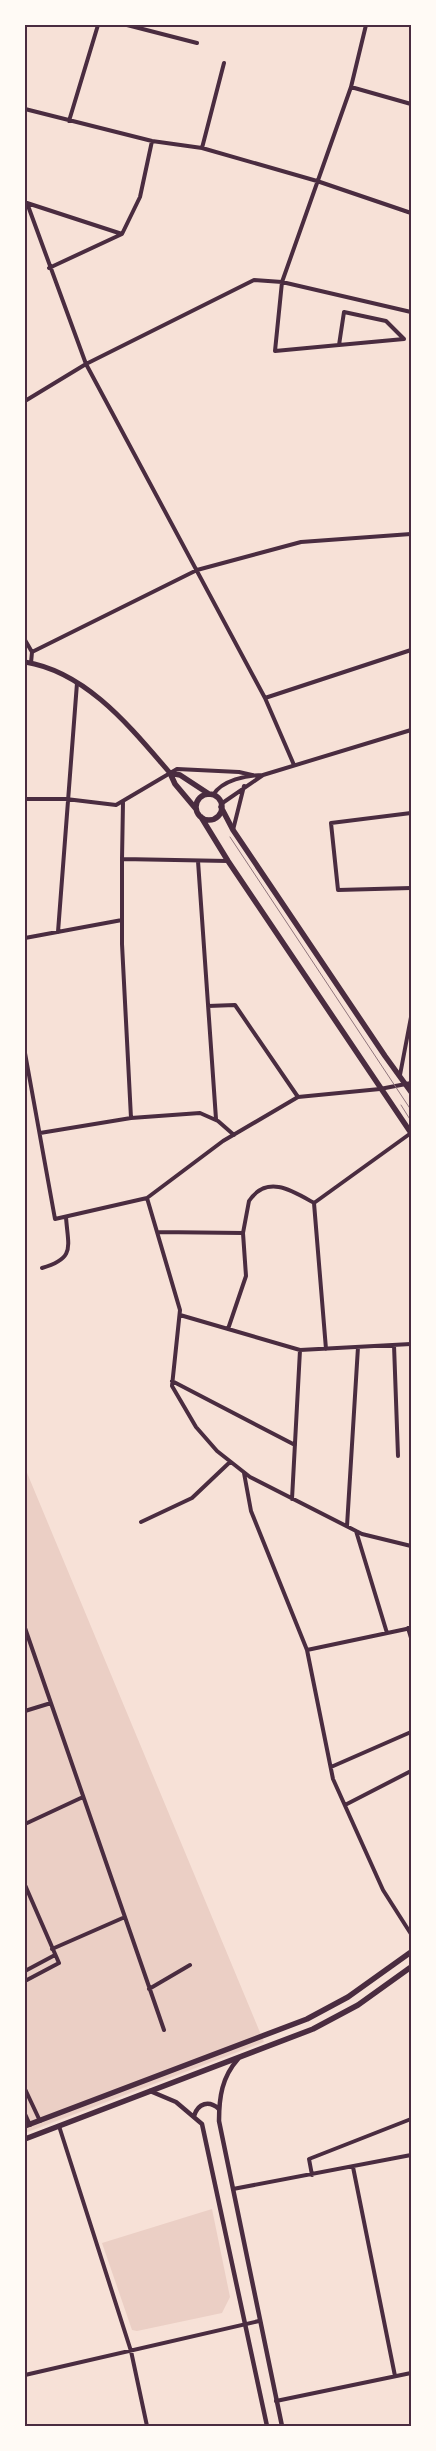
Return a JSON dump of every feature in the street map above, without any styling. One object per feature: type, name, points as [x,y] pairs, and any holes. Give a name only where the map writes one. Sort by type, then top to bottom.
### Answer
[{"type":"main road","points":[[28,662],[49,668],[77,683],[124,720],[170,772],[175,784],[201,817],[228,861],[411,1133]]},
{"type":"main road","points":[[170,772],[180,775],[211,794],[221,805],[233,830],[385,1056],[408,1083],[411,1092]]},
{"type":"main road","points":[[196,810],[199,799],[211,794]]},
{"type":"main road","points":[[201,817],[207,819],[214,818],[219,814],[221,805]]},
{"type":"main road","points":[[27,2126],[307,2018],[355,1992],[411,1952]]},
{"type":"main road","points":[[25,2139],[240,2057],[336,2018],[411,1967]]},
{"type":"street","points":[[69,121],[98,25]]},
{"type":"street","points":[[127,25],[197,42]]},
{"type":"street","points":[[366,25],[351,87],[282,282],[275,351],[404,339],[411,341]]},
{"type":"street","points":[[202,148],[224,63]]},
{"type":"street","points":[[351,87],[411,104]]},
{"type":"street","points":[[25,109],[152,140],[202,148],[317,181],[411,213]]},
{"type":"street","points":[[49,268],[122,234],[140,197],[152,140]]},
{"type":"street","points":[[26,203],[122,234]]},
{"type":"street","points":[[26,203],[86,364],[265,698],[294,765]]},
{"type":"street","points":[[25,401],[86,364],[254,280],[282,282],[411,312]]},
{"type":"street","points":[[339,345],[344,312],[386,321],[404,339]]},
{"type":"street","points":[[28,662],[32,652],[197,570],[301,542],[411,534]]},
{"type":"street","points":[[25,640],[32,652]]},
{"type":"street","points":[[265,698],[411,650]]},
{"type":"street","points":[[58,932],[66,799],[77,683]]},
{"type":"street","points":[[221,805],[244,786],[263,775],[411,730]]},
{"type":"street","points":[[25,799],[66,799],[116,805],[170,772],[182,768],[263,775]]},
{"type":"street","points":[[211,794],[218,788],[237,779],[252,775]]},
{"type":"street","points":[[233,830],[244,786]]},
{"type":"street","points":[[123,802],[122,920],[131,1118]]},
{"type":"street","points":[[411,813],[332,823],[338,890],[411,888]]},
{"type":"street","points":[[122,859],[228,861]]},
{"type":"street","points":[[198,861],[216,1119]]},
{"type":"street","points":[[25,938],[122,920]]},
{"type":"street","points":[[208,1006],[235,1005],[298,1097]]},
{"type":"street","points":[[400,1075],[411,1017]]},
{"type":"street","points":[[25,1053],[55,1219],[146,1198],[234,1135],[298,1097],[380,1089],[408,1083]]},
{"type":"street","points":[[40,1133],[131,1118],[200,1113],[216,1119],[234,1135]]},
{"type":"street","points":[[314,1203],[411,1133]]},
{"type":"street","points":[[228,1329],[246,1276],[243,1233],[249,1201],[260,1190],[273,1186],[286,1188],[314,1203]]},
{"type":"street","points":[[146,1198],[180,1310],[172,1386],[196,1427],[230,1462],[244,1473],[356,1530],[411,1546]]},
{"type":"street","points":[[314,1203],[326,1349]]},
{"type":"street","points":[[42,1268],[60,1263],[65,1256],[68,1247],[66,1216]]},
{"type":"street","points":[[157,1232],[243,1233]]},
{"type":"street","points":[[180,1315],[300,1350],[411,1344]]},
{"type":"street","points":[[394,1345],[398,1456]]},
{"type":"street","points":[[347,1526],[358,1347]]},
{"type":"street","points":[[292,1499],[300,1350]]},
{"type":"street","points":[[172,1381],[295,1445]]},
{"type":"street","points":[[141,1522],[192,1498],[230,1462]]},
{"type":"street","points":[[244,1473],[251,1511],[306,1650],[333,1780],[383,1890],[411,1934]]},
{"type":"street","points":[[356,1530],[387,1633]]},
{"type":"street","points":[[25,1628],[164,2030]]},
{"type":"street","points":[[306,1650],[409,1628],[411,1638]]},
{"type":"street","points":[[25,1711],[51,1703]]},
{"type":"street","points":[[331,1767],[411,1732]]},
{"type":"street","points":[[345,1805],[411,1771]]},
{"type":"street","points":[[25,1824],[83,1797]]},
{"type":"street","points":[[25,1885],[59,1963],[25,1981]]},
{"type":"street","points":[[52,1949],[125,1917]]},
{"type":"street","points":[[25,1971],[55,1955]]},
{"type":"street","points":[[150,1988],[190,1964]]},
{"type":"street","points":[[240,2057],[225,2078],[219,2109],[259,2321],[282,2426]]},
{"type":"street","points":[[25,2089],[40,2121]]},
{"type":"street","points":[[150,2091],[176,2102],[202,2124],[212,2161],[267,2426]]},
{"type":"street","points":[[194,2116],[197,2109],[206,2104],[213,2104],[219,2109]]},
{"type":"street","points":[[25,2114],[27,2126]]},
{"type":"street","points":[[312,2175],[309,2159],[411,2119]]},
{"type":"street","points":[[59,2126],[131,2351],[147,2426]]},
{"type":"street","points":[[233,2189],[411,2155]]},
{"type":"street","points":[[353,2167],[395,2376]]},
{"type":"street","points":[[25,2374],[259,2321]]},
{"type":"street","points":[[276,2401],[411,2373]]},
{"type":"shaded area","points":[[25,1468],[264,2042],[25,2133]]},
{"type":"shaded area","points":[[212,2209],[230,2297],[222,2313],[137,2331],[132,2330],[102,2243]]},
{"type":"tram line","points":[[230,837],[411,1110]]},
{"type":"tram line","points":[[401,1105],[411,1121]]}]
